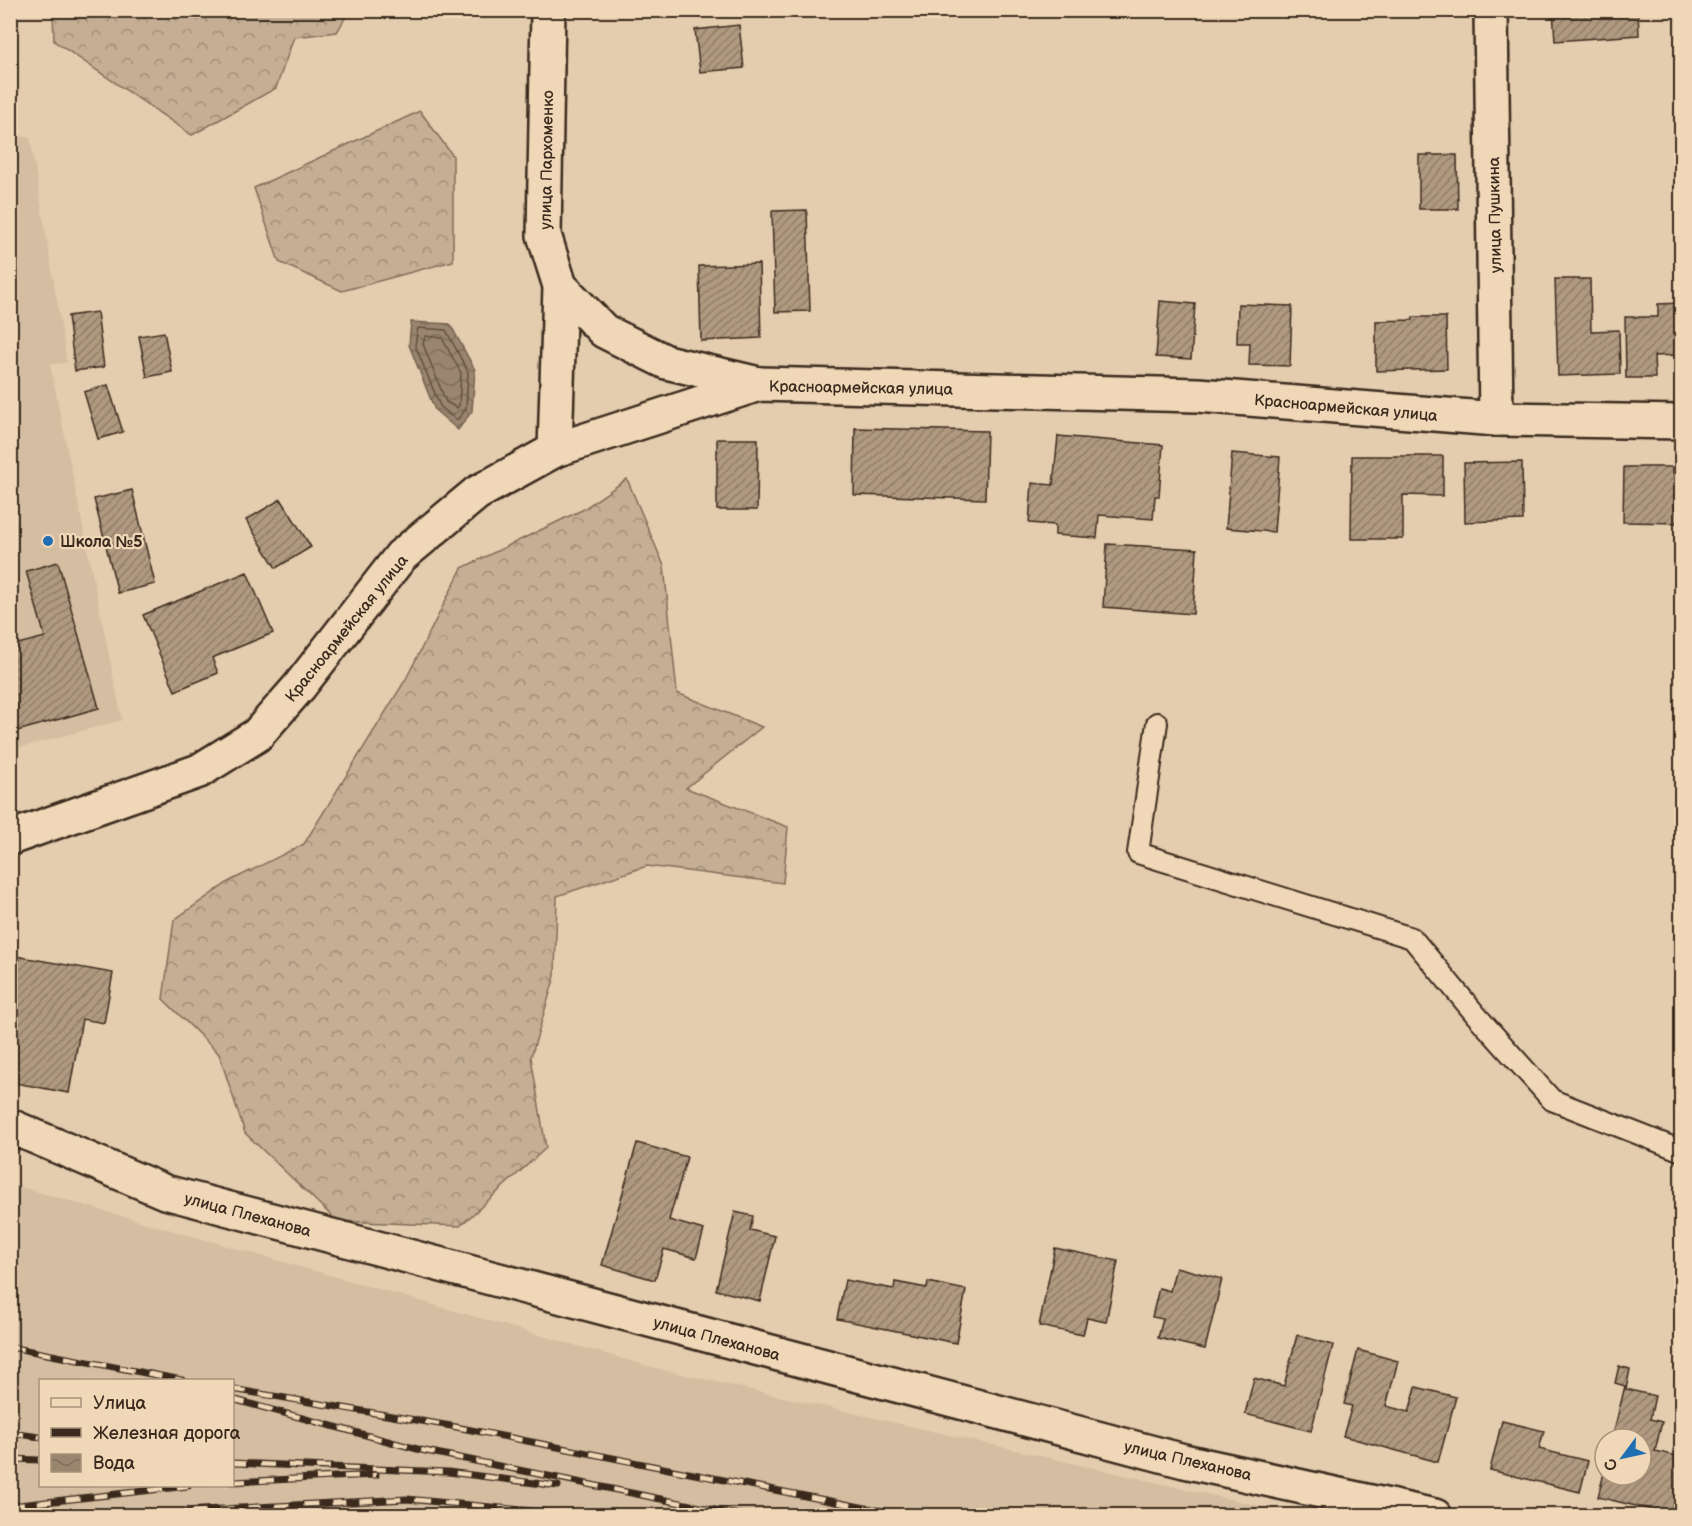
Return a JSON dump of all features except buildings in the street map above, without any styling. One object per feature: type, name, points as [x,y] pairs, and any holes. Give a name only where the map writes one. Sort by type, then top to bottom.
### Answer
[{"type":"street","name":"улица Пархоменко","points":[[548,10],[544,235],[560,286],[555,450]]},
{"type":"street","name":"улица Пушкина","points":[[1491,10],[1496,419]]},
{"type":"street","points":[[560,286],[604,332],[666,362],[759,384]]},
{"type":"street","name":"Красноармейская улица","points":[[10,838],[199,771],[257,735],[299,687],[401,556],[477,493],[555,450],[759,384],[1198,395],[1496,419],[1682,422]]},
{"type":"street","name":"улица Плеханова","points":[[10,1126],[165,1192],[1184,1461],[1435,1515]]},
{"type":"lane","points":[[1157,723],[1138,853],[1412,938],[1476,1015],[1552,1100],[1682,1151]]},
{"type":"shaded area","name":"Школа №5","points":[[11,136],[30,137],[67,363],[50,364],[122,720],[11,750]]},
{"type":"shaded area","points":[[10,1184],[651,1367],[1299,1515],[11,1515]]},
{"type":"green space","points":[[53,10],[349,11],[337,32],[294,37],[276,88],[192,135],[54,41]]},
{"type":"green space","points":[[420,111],[453,156],[453,261],[342,291],[279,262],[254,188]]},
{"type":"green space","points":[[627,479],[664,566],[677,693],[762,727],[686,788],[788,827],[783,883],[647,866],[557,896],[555,976],[531,1057],[546,1148],[460,1226],[337,1221],[245,1133],[219,1054],[163,999],[174,920],[230,881],[304,844],[406,679],[462,568],[582,510]]},
{"type":"water","points":[[411,322],[450,324],[475,370],[472,411],[458,430],[435,410],[409,345]]},
{"type":"railway","points":[[10,1347],[177,1379]]},
{"type":"railway","points":[[234,1389],[451,1426],[906,1516]]},
{"type":"railway","points":[[234,1400],[421,1450],[744,1516]]},
{"type":"railway","points":[[10,1433],[39,1437]]},
{"type":"railway","points":[[10,1459],[39,1460]]},
{"type":"railway","points":[[234,1463],[448,1472],[558,1486]]},
{"type":"railway","points":[[234,1482],[376,1475]]},
{"type":"railway","points":[[10,1506],[179,1487]]},
{"type":"railway","points":[[164,1516],[203,1510],[407,1499],[586,1516]]},
{"type":"place","name":"Школа №5","points":[[48,541]]}]
